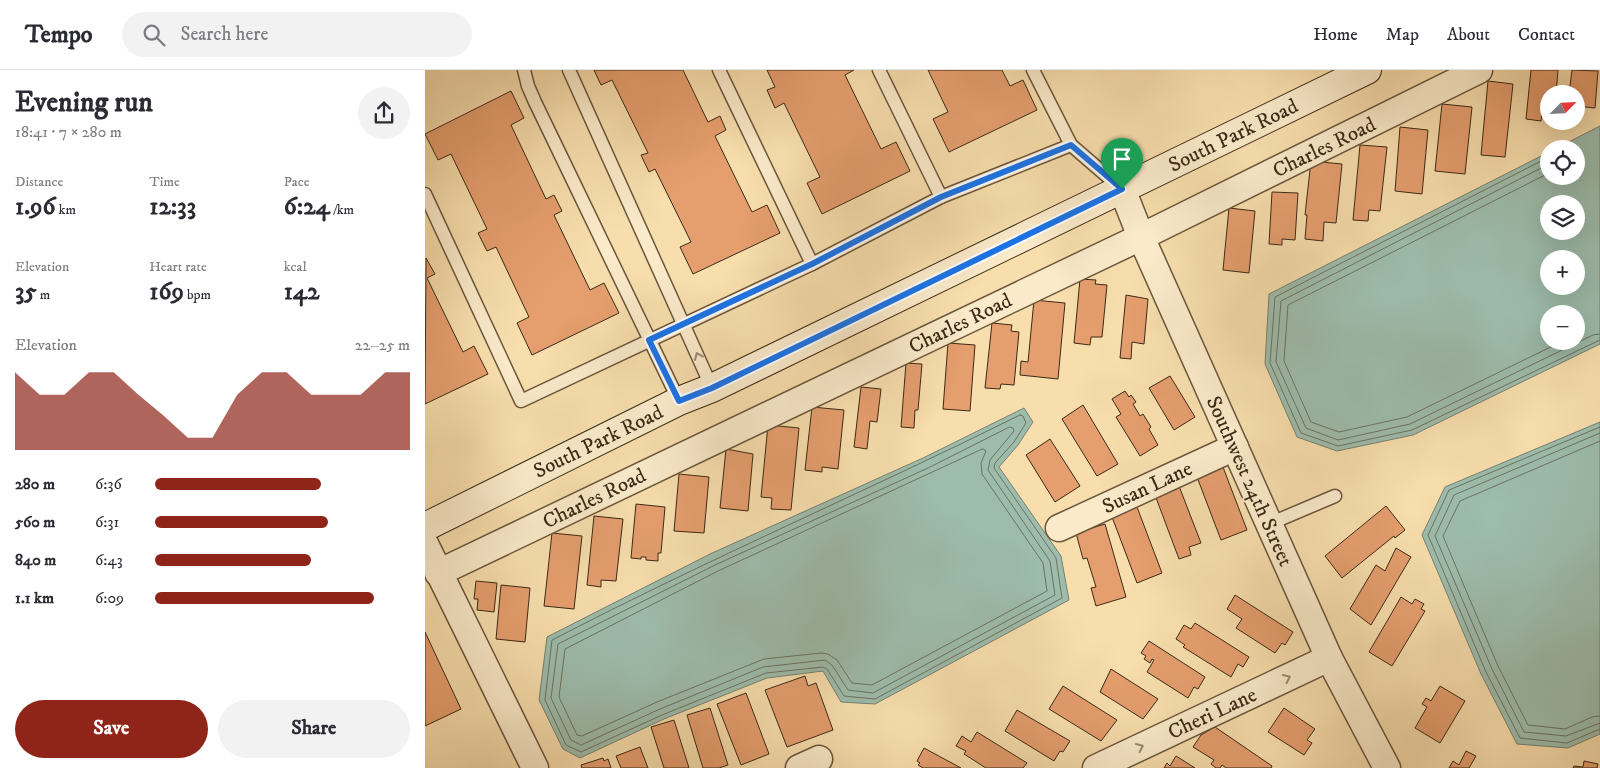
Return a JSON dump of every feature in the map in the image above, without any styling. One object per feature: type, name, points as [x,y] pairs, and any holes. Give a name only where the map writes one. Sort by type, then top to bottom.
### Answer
[{"type":"street","name":"South Park Road","points":[[425,527],[679,401],[712,388],[1367,70]]},
{"type":"street","name":"Charles Road","points":[[438,573],[1141,237],[1479,70]]},
{"type":"street","name":"Southwest 24th Street","points":[[1122,189],[1141,237],[1329,658],[1387,768]]},
{"type":"street","name":"Susan Lane","points":[[1059,528],[1235,447]]},
{"type":"street","points":[[425,544],[535,768]]},
{"type":"street","name":"Cheri Lane","points":[[1096,768],[1329,658]]},
{"type":"lane","points":[[524,70],[535,102],[679,401]]},
{"type":"lane","points":[[569,70],[712,388]]},
{"type":"lane","points":[[719,70],[812,264]]},
{"type":"lane","points":[[879,70],[941,197]]},
{"type":"lane","points":[[1033,70],[1071,145],[1122,189]]},
{"type":"lane","points":[[425,194],[521,401],[812,264],[941,197],[1071,145]]},
{"type":"lane","points":[[1269,524],[1335,496]]},
{"type":"water","points":[[1600,126],[1600,344],[1413,435],[1337,451],[1297,437],[1265,364],[1269,294],[1540,157],[1540,185],[1585,185],[1585,140],[1573,140]]},
{"type":"water","points":[[1024,408],[1033,422],[1018,445],[999,467],[1061,556],[1069,600],[875,704],[841,702],[823,671],[767,678],[664,719],[580,758],[563,749],[539,700],[547,637],[710,554],[923,458]]},
{"type":"water","points":[[1600,422],[1600,734],[1568,748],[1517,744],[1481,674],[1422,535],[1445,487]]},
{"type":"building","points":[[594,70],[683,70],[708,122],[720,116],[726,130],[715,136],[752,212],[767,205],[780,233],[693,274],[680,247],[691,242],[655,169],[649,172],[641,155],[648,153],[612,80],[601,85]]},
{"type":"building","points":[[767,70],[854,70],[845,75],[881,149],[896,142],[910,171],[822,214],[807,183],[820,177],[784,103],[775,108],[767,90],[775,87]]},
{"type":"building","points":[[928,70],[1002,70],[1010,86],[1023,80],[1037,110],[949,152],[933,119],[948,112]]},
{"type":"building","points":[[1531,70],[1558,70],[1557,85],[1540,85],[1540,121],[1526,119]]},
{"type":"building","points":[[1572,70],[1598,71],[1595,108],[1585,107],[1585,85],[1570,85]]},
{"type":"building","points":[[1488,81],[1513,84],[1505,157],[1481,155]]},
{"type":"building","points":[[511,91],[524,118],[511,125],[546,199],[554,195],[562,211],[554,215],[590,290],[604,283],[619,313],[532,355],[517,323],[529,317],[496,247],[487,251],[478,233],[487,229],[451,154],[438,160],[425,134]]},
{"type":"building","points":[[1442,104],[1472,107],[1465,174],[1435,171]]},
{"type":"building","points":[[1400,127],[1428,130],[1422,194],[1395,191]]},
{"type":"building","points":[[1360,145],[1387,147],[1380,211],[1369,210],[1368,221],[1353,220]]},
{"type":"building","points":[[1311,161],[1342,164],[1336,223],[1324,222],[1323,241],[1305,239],[1307,215],[1305,215]]},
{"type":"building","points":[[1272,192],[1298,193],[1295,240],[1282,239],[1282,245],[1269,244]]},
{"type":"building","points":[[1229,208],[1255,211],[1249,273],[1223,270]]},
{"type":"building","points":[[426,258],[435,274],[427,278],[463,352],[474,346],[488,374],[425,404]]},
{"type":"building","points":[[1080,279],[1096,280],[1095,284],[1107,285],[1102,337],[1091,337],[1090,345],[1074,343]]},
{"type":"building","points":[[1126,295],[1148,299],[1144,344],[1132,342],[1131,359],[1120,358]]},
{"type":"building","points":[[1034,300],[1065,303],[1058,379],[1020,375],[1021,361],[1028,362]]},
{"type":"building","points":[[992,323],[1012,325],[1011,331],[1019,332],[1014,385],[1001,384],[1000,389],[985,388]]},
{"type":"building","points":[[948,343],[975,345],[970,411],[943,409]]},
{"type":"building","points":[[906,363],[922,364],[918,410],[915,410],[914,428],[901,427]]},
{"type":"building","points":[[1170,376],[1195,417],[1174,430],[1149,388]]},
{"type":"building","points":[[861,387],[881,389],[877,422],[870,421],[867,449],[854,447]]},
{"type":"building","points":[[1125,391],[1136,402],[1133,404],[1140,416],[1143,414],[1151,427],[1149,429],[1158,445],[1140,456],[1116,417],[1121,414],[1112,399]]},
{"type":"building","points":[[1083,405],[1118,464],[1097,476],[1062,419]]},
{"type":"building","points":[[812,407],[844,410],[838,469],[822,467],[822,472],[805,470]]},
{"type":"building","points":[[768,425],[799,428],[791,510],[771,509],[772,498],[761,497]]},
{"type":"building","points":[[1050,439],[1080,486],[1055,502],[1026,455]]},
{"type":"building","points":[[726,449],[753,454],[748,511],[720,508]]},
{"type":"building","points":[[1223,467],[1247,530],[1221,540],[1197,477]]},
{"type":"building","points":[[679,474],[709,477],[704,533],[674,531]]},
{"type":"building","points":[[1179,486],[1201,543],[1189,547],[1191,555],[1179,559],[1155,495]]},
{"type":"building","points":[[636,504],[665,507],[661,553],[658,553],[658,561],[646,560],[646,557],[641,557],[641,559],[631,558]]},
{"type":"building","points":[[1386,506],[1405,530],[1395,538],[1394,536],[1342,578],[1325,556]]},
{"type":"building","points":[[1137,507],[1162,573],[1137,583],[1112,517]]},
{"type":"building","points":[[594,516],[623,519],[616,581],[601,580],[601,587],[587,585]]},
{"type":"building","points":[[1105,524],[1126,597],[1096,606],[1091,588],[1096,587],[1087,558],[1083,559],[1076,533]]},
{"type":"building","points":[[552,533],[582,536],[574,609],[544,606]]},
{"type":"building","points":[[1396,548],[1411,557],[1371,625],[1350,609],[1376,565],[1385,571]]},
{"type":"building","points":[[476,581],[497,583],[494,612],[477,610],[478,599],[474,599]]},
{"type":"building","points":[[501,585],[530,588],[525,642],[496,639]]},
{"type":"building","points":[[1235,595],[1293,632],[1285,645],[1282,643],[1275,653],[1236,628],[1242,619],[1227,609]]},
{"type":"building","points":[[1401,597],[1412,604],[1415,599],[1424,604],[1421,609],[1425,611],[1392,666],[1369,652]]},
{"type":"building","points":[[1195,623],[1249,657],[1243,667],[1238,664],[1231,677],[1183,647],[1185,645],[1176,639],[1184,625],[1191,629]]},
{"type":"building","points":[[425,632],[461,709],[425,726]]},
{"type":"building","points":[[1149,641],[1205,677],[1198,689],[1194,687],[1188,698],[1147,672],[1154,660],[1152,659],[1150,663],[1144,659],[1146,656],[1141,653]]},
{"type":"building","points":[[1111,669],[1158,699],[1143,719],[1100,692]]},
{"type":"building","points":[[805,676],[808,686],[816,683],[833,730],[787,747],[765,690]]},
{"type":"building","points":[[1063,686],[1117,720],[1101,741],[1049,709]]},
{"type":"building","points":[[1440,686],[1465,701],[1440,743],[1415,728],[1427,707],[1422,704],[1426,698],[1431,701]]},
{"type":"building","points":[[746,693],[769,754],[741,765],[717,704]]},
{"type":"building","points":[[710,708],[728,765],[719,768],[703,768],[687,715]]},
{"type":"building","points":[[1284,708],[1315,729],[1307,740],[1312,743],[1304,755],[1268,732]]},
{"type":"building","points":[[1017,710],[1070,741],[1063,752],[1060,751],[1054,761],[1005,731]]},
{"type":"building","points":[[674,720],[689,768],[664,768],[651,727]]},
{"type":"building","points":[[1215,727],[1272,766],[1271,768],[1226,768],[1222,765],[1220,768],[1216,768],[1211,764],[1214,760],[1193,747],[1201,735]]},
{"type":"building","points":[[977,732],[1027,763],[1023,768],[986,768],[964,754],[966,751],[956,746],[962,736],[971,742]]},
{"type":"building","points":[[640,747],[648,768],[621,768],[616,756]]},
{"type":"building","points":[[924,748],[961,768],[923,768],[918,765],[920,763],[917,761]]},
{"type":"building","points":[[1466,751],[1476,756],[1469,768],[1449,768],[1453,761],[1459,765]]},
{"type":"building","points":[[1176,756],[1195,768],[1164,768],[1167,763],[1170,766]]},
{"type":"building","points":[[603,758],[604,761],[608,759],[611,768],[582,768],[581,765]]},
{"type":"building","points":[[1584,761],[1598,764],[1597,768],[1573,768],[1574,766],[1583,767]]},
{"type":"route","points":[[1071,145],[1122,189],[712,388],[679,401],[649,340],[812,264],[941,197],[1071,145]]}]
